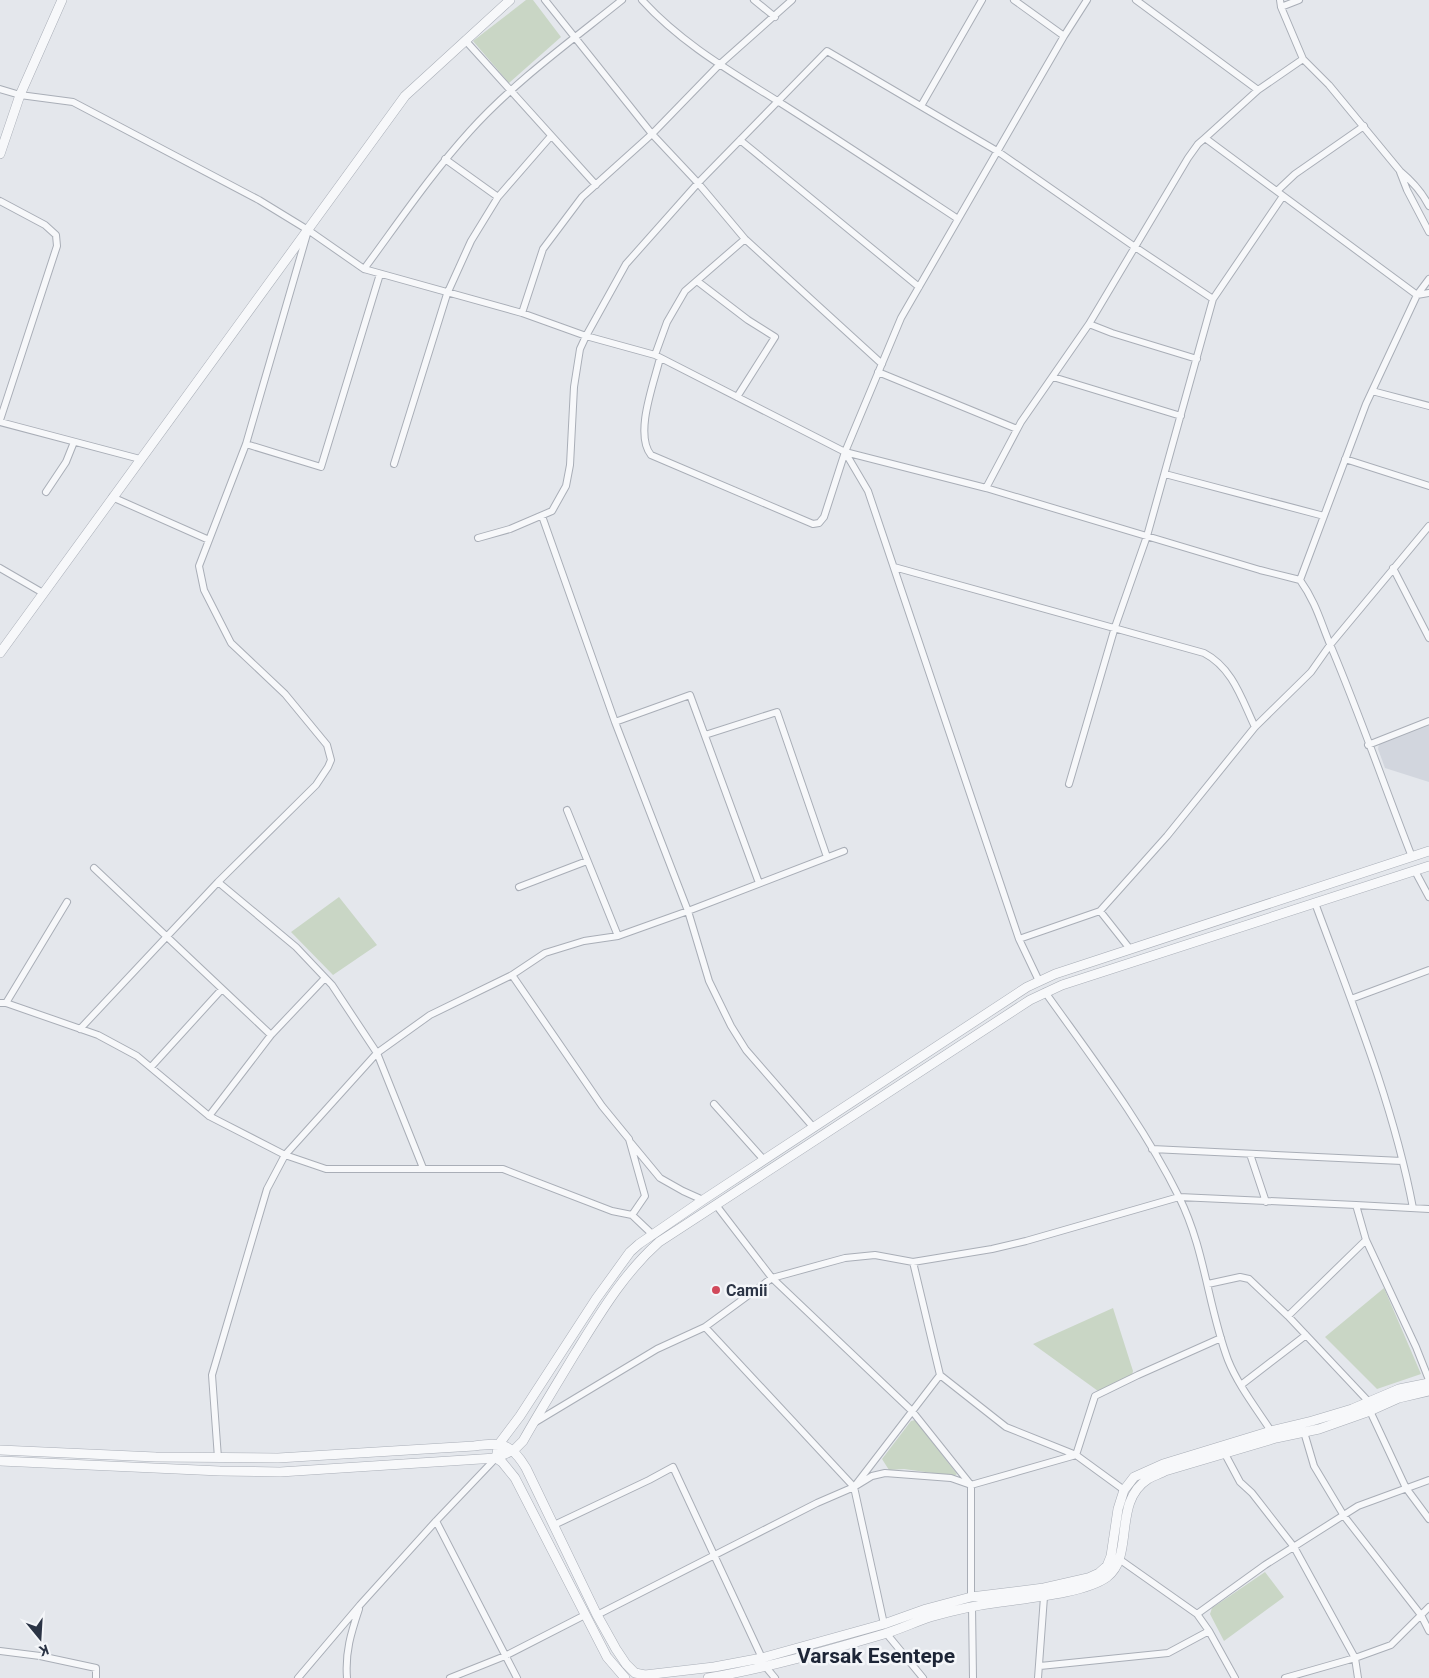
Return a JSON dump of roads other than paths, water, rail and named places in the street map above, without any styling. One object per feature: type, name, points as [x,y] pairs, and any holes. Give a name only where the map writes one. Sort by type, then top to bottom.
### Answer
[{"type":"street","points":[[0,154],[20,95],[62,0]]},
{"type":"street","points":[[0,653],[405,96],[510,0]]},
{"type":"street","points":[[545,0],[652,134],[698,183],[745,239],[882,364]]},
{"type":"street","points":[[364,269],[445,159],[471,129],[511,91],[622,0]]},
{"type":"street","points":[[642,0],[656,16],[719,65],[778,101],[958,219]]},
{"type":"street","points":[[754,0],[775,17]]},
{"type":"street","points":[[522,313],[543,249],[582,197],[652,134],[719,65],[792,0]]},
{"type":"street","points":[[921,106],[982,0]]},
{"type":"street","points":[[1014,0],[1064,36]]},
{"type":"street","points":[[745,239],[685,291],[667,322],[643,428],[645,448],[651,456],[813,524],[819,524],[824,517],[845,452],[901,318],[1064,36],[1087,0]]},
{"type":"street","points":[[1136,0],[1258,90]]},
{"type":"street","points":[[1299,0],[1280,4],[1303,59],[1329,85],[1400,171],[1410,179],[1429,206]]},
{"type":"street","points":[[465,40],[596,185]]},
{"type":"street","points":[[478,538],[510,529],[552,511],[566,486],[570,465],[574,387],[580,349],[626,264],[698,183],[827,51],[997,152],[1213,299]]},
{"type":"street","points":[[986,488],[1017,429],[1089,324],[1198,144],[1258,90],[1303,59]]},
{"type":"street","points":[[0,89],[20,95],[73,102],[259,200],[308,230],[364,269],[447,294],[522,313],[586,336],[658,356],[845,452],[986,488],[1260,570],[1300,580],[1316,606],[1330,645],[1355,703],[1368,745],[1416,871],[1429,897]]},
{"type":"street","points":[[1277,191],[1296,174],[1364,126]]},
{"type":"street","points":[[394,464],[447,294],[471,241],[498,197],[551,136]]},
{"type":"street","points":[[1205,138],[1417,296]]},
{"type":"street","points":[[740,140],[919,286]]},
{"type":"street","points":[[445,159],[498,197]]},
{"type":"street","points":[[1400,171],[1407,190],[1429,232]]},
{"type":"street","points":[[1070,784],[1115,628],[1147,536],[1213,299],[1283,196]]},
{"type":"street","points":[[0,201],[45,225],[56,235],[57,246],[0,421],[140,459]]},
{"type":"street","points":[[80,1029],[218,882],[316,785],[328,768],[331,760],[327,745],[285,694],[231,643],[204,590],[199,566],[246,444],[308,230]]},
{"type":"street","points":[[246,444],[321,467],[380,274]]},
{"type":"street","points":[[1300,580],[1344,459],[1372,391],[1417,296],[1429,279]]},
{"type":"street","points":[[697,281],[748,320],[775,337],[737,397]]},
{"type":"street","points":[[1417,296],[1429,293]]},
{"type":"street","points":[[1089,324],[1197,359]]},
{"type":"street","points":[[878,372],[1017,429]]},
{"type":"street","points":[[1053,377],[1181,416]]},
{"type":"street","points":[[1372,391],[1429,406]]},
{"type":"street","points":[[46,492],[66,462],[74,442]]},
{"type":"street","points":[[845,452],[868,491],[1019,939],[1045,992],[1129,1108],[1179,1197],[1196,1238],[1221,1338],[1229,1361],[1241,1385],[1274,1434]]},
{"type":"street","points":[[1344,459],[1429,486]]},
{"type":"street","points":[[1164,474],[1324,516]]},
{"type":"street","points":[[112,497],[209,540]]},
{"type":"street","points":[[542,516],[615,722],[688,911],[709,981],[730,1026],[752,1059],[761,1066],[814,1128]]},
{"type":"street","points":[[1019,939],[1100,911],[1167,836],[1255,727],[1311,672],[1330,645],[1393,568],[1428,531]]},
{"type":"street","points":[[894,567],[1198,650],[1222,664],[1232,678],[1255,727]]},
{"type":"street","points":[[0,568],[43,593]]},
{"type":"street","points":[[1393,568],[1429,638]]},
{"type":"street","points":[[615,722],[690,695],[760,883]]},
{"type":"street","points":[[705,736],[777,712],[827,857]]},
{"type":"street","points":[[1368,745],[1429,722]]},
{"type":"street","points":[[567,810],[618,936]]},
{"type":"street","points":[[218,1458],[212,1375],[267,1189],[285,1155],[377,1053],[430,1015],[512,975],[545,953],[584,941],[618,936],[844,851]]},
{"type":"street","points":[[298,1678],[360,1605],[496,1458],[499,1444],[520,1416],[596,1299],[630,1252],[652,1234],[1039,981],[1130,949],[1429,851]]},
{"type":"street","points":[[519,887],[587,861]]},
{"type":"street","points":[[0,1461],[280,1472],[496,1458],[514,1450],[523,1441],[602,1310],[629,1272],[659,1242],[1014,1010],[1045,992],[1071,982],[1429,866]]},
{"type":"street","points":[[94,868],[271,1034]]},
{"type":"street","points":[[218,882],[296,947],[332,986],[377,1053],[423,1168]]},
{"type":"street","points":[[67,902],[3,1003],[98,1035],[138,1056],[209,1116],[285,1155],[326,1169],[503,1169],[612,1210],[632,1215],[652,1234]]},
{"type":"street","points":[[1315,903],[1370,1053],[1402,1161],[1413,1208]]},
{"type":"street","points":[[1100,911],[1130,949]]},
{"type":"street","points":[[1351,999],[1429,970]]},
{"type":"street","points":[[512,975],[602,1106],[660,1178],[683,1191],[716,1205],[772,1278],[912,1411],[970,1485],[973,1678]]},
{"type":"street","points":[[209,1116],[271,1034],[325,978]]},
{"type":"street","points":[[151,1067],[222,989]]},
{"type":"street","points":[[714,1104],[764,1160]]},
{"type":"street","points":[[628,1139],[644,1196],[632,1215]]},
{"type":"street","points":[[1152,1149],[1402,1161]]},
{"type":"street","points":[[1250,1154],[1266,1202]]},
{"type":"street","points":[[533,1424],[657,1349],[706,1327],[772,1278],[845,1258],[875,1255],[913,1262],[1026,1241],[1179,1197],[1429,1209]]},
{"type":"street","points":[[972,1602],[1044,1596],[1100,1581],[1112,1572],[1119,1559],[1124,1519],[1138,1487],[1148,1479],[1225,1454],[1274,1434],[1304,1432],[1344,1421],[1399,1389],[1429,1381],[1416,1347],[1366,1240],[1356,1205]]},
{"type":"street","points":[[1288,1316],[1366,1240]]},
{"type":"street","points":[[913,1262],[940,1375],[1006,1427],[1076,1455],[1133,1496]]},
{"type":"street","points":[[1208,1284],[1240,1277],[1249,1279],[1306,1335],[1370,1407],[1406,1488],[1429,1518]]},
{"type":"street","points":[[706,1327],[854,1487],[885,1629],[923,1678]]},
{"type":"street","points":[[1241,1385],[1306,1335]]},
{"type":"street","points":[[1076,1455],[1095,1396],[1221,1338]]},
{"type":"street","points":[[854,1487],[940,1375]]},
{"type":"street","points":[[708,1678],[929,1618],[972,1602],[1088,1578],[1099,1573],[1107,1566],[1111,1556],[1118,1509],[1124,1490],[1134,1478],[1163,1464],[1429,1391]]},
{"type":"street","points":[[1304,1432],[1314,1466],[1344,1516],[1422,1615],[1429,1631]]},
{"type":"street","points":[[0,1450],[156,1457],[278,1458],[499,1444],[514,1450],[526,1468],[597,1615],[626,1664],[635,1673],[639,1676],[666,1674],[763,1662]]},
{"type":"street","points":[[1225,1454],[1240,1482],[1252,1493],[1294,1547],[1355,1658],[1358,1678]]},
{"type":"street","points":[[597,1615],[816,1504],[854,1487],[872,1476],[885,1473],[952,1478],[970,1485],[1076,1455]]},
{"type":"street","points":[[496,1458],[502,1462],[515,1478],[534,1511],[607,1657],[625,1678]]},
{"type":"street","points":[[554,1526],[649,1480],[673,1466],[763,1662],[775,1678]]},
{"type":"street","points":[[1197,1614],[1265,1565],[1358,1506],[1429,1480]]},
{"type":"street","points":[[534,1511],[544,1505]]},
{"type":"street","points":[[436,1521],[517,1678]]},
{"type":"street","points":[[1119,1559],[1197,1614],[1209,1631],[1235,1678]]},
{"type":"street","points":[[1038,1678],[1044,1596]]},
{"type":"street","points":[[347,1678],[348,1641],[360,1605]]},
{"type":"street","points":[[1285,1678],[1355,1658],[1391,1645],[1429,1607]]},
{"type":"street","points":[[450,1678],[505,1656],[585,1615]]},
{"type":"street","points":[[1040,1666],[1168,1653],[1209,1631]]},
{"type":"street","points":[[0,1651],[40,1656],[96,1668],[96,1678]]},
{"type":"place","name":"Camii","points":[[716,1290]]},
{"type":"district","name":"Varsak Esentepe","points":[[876,1656]]}]
